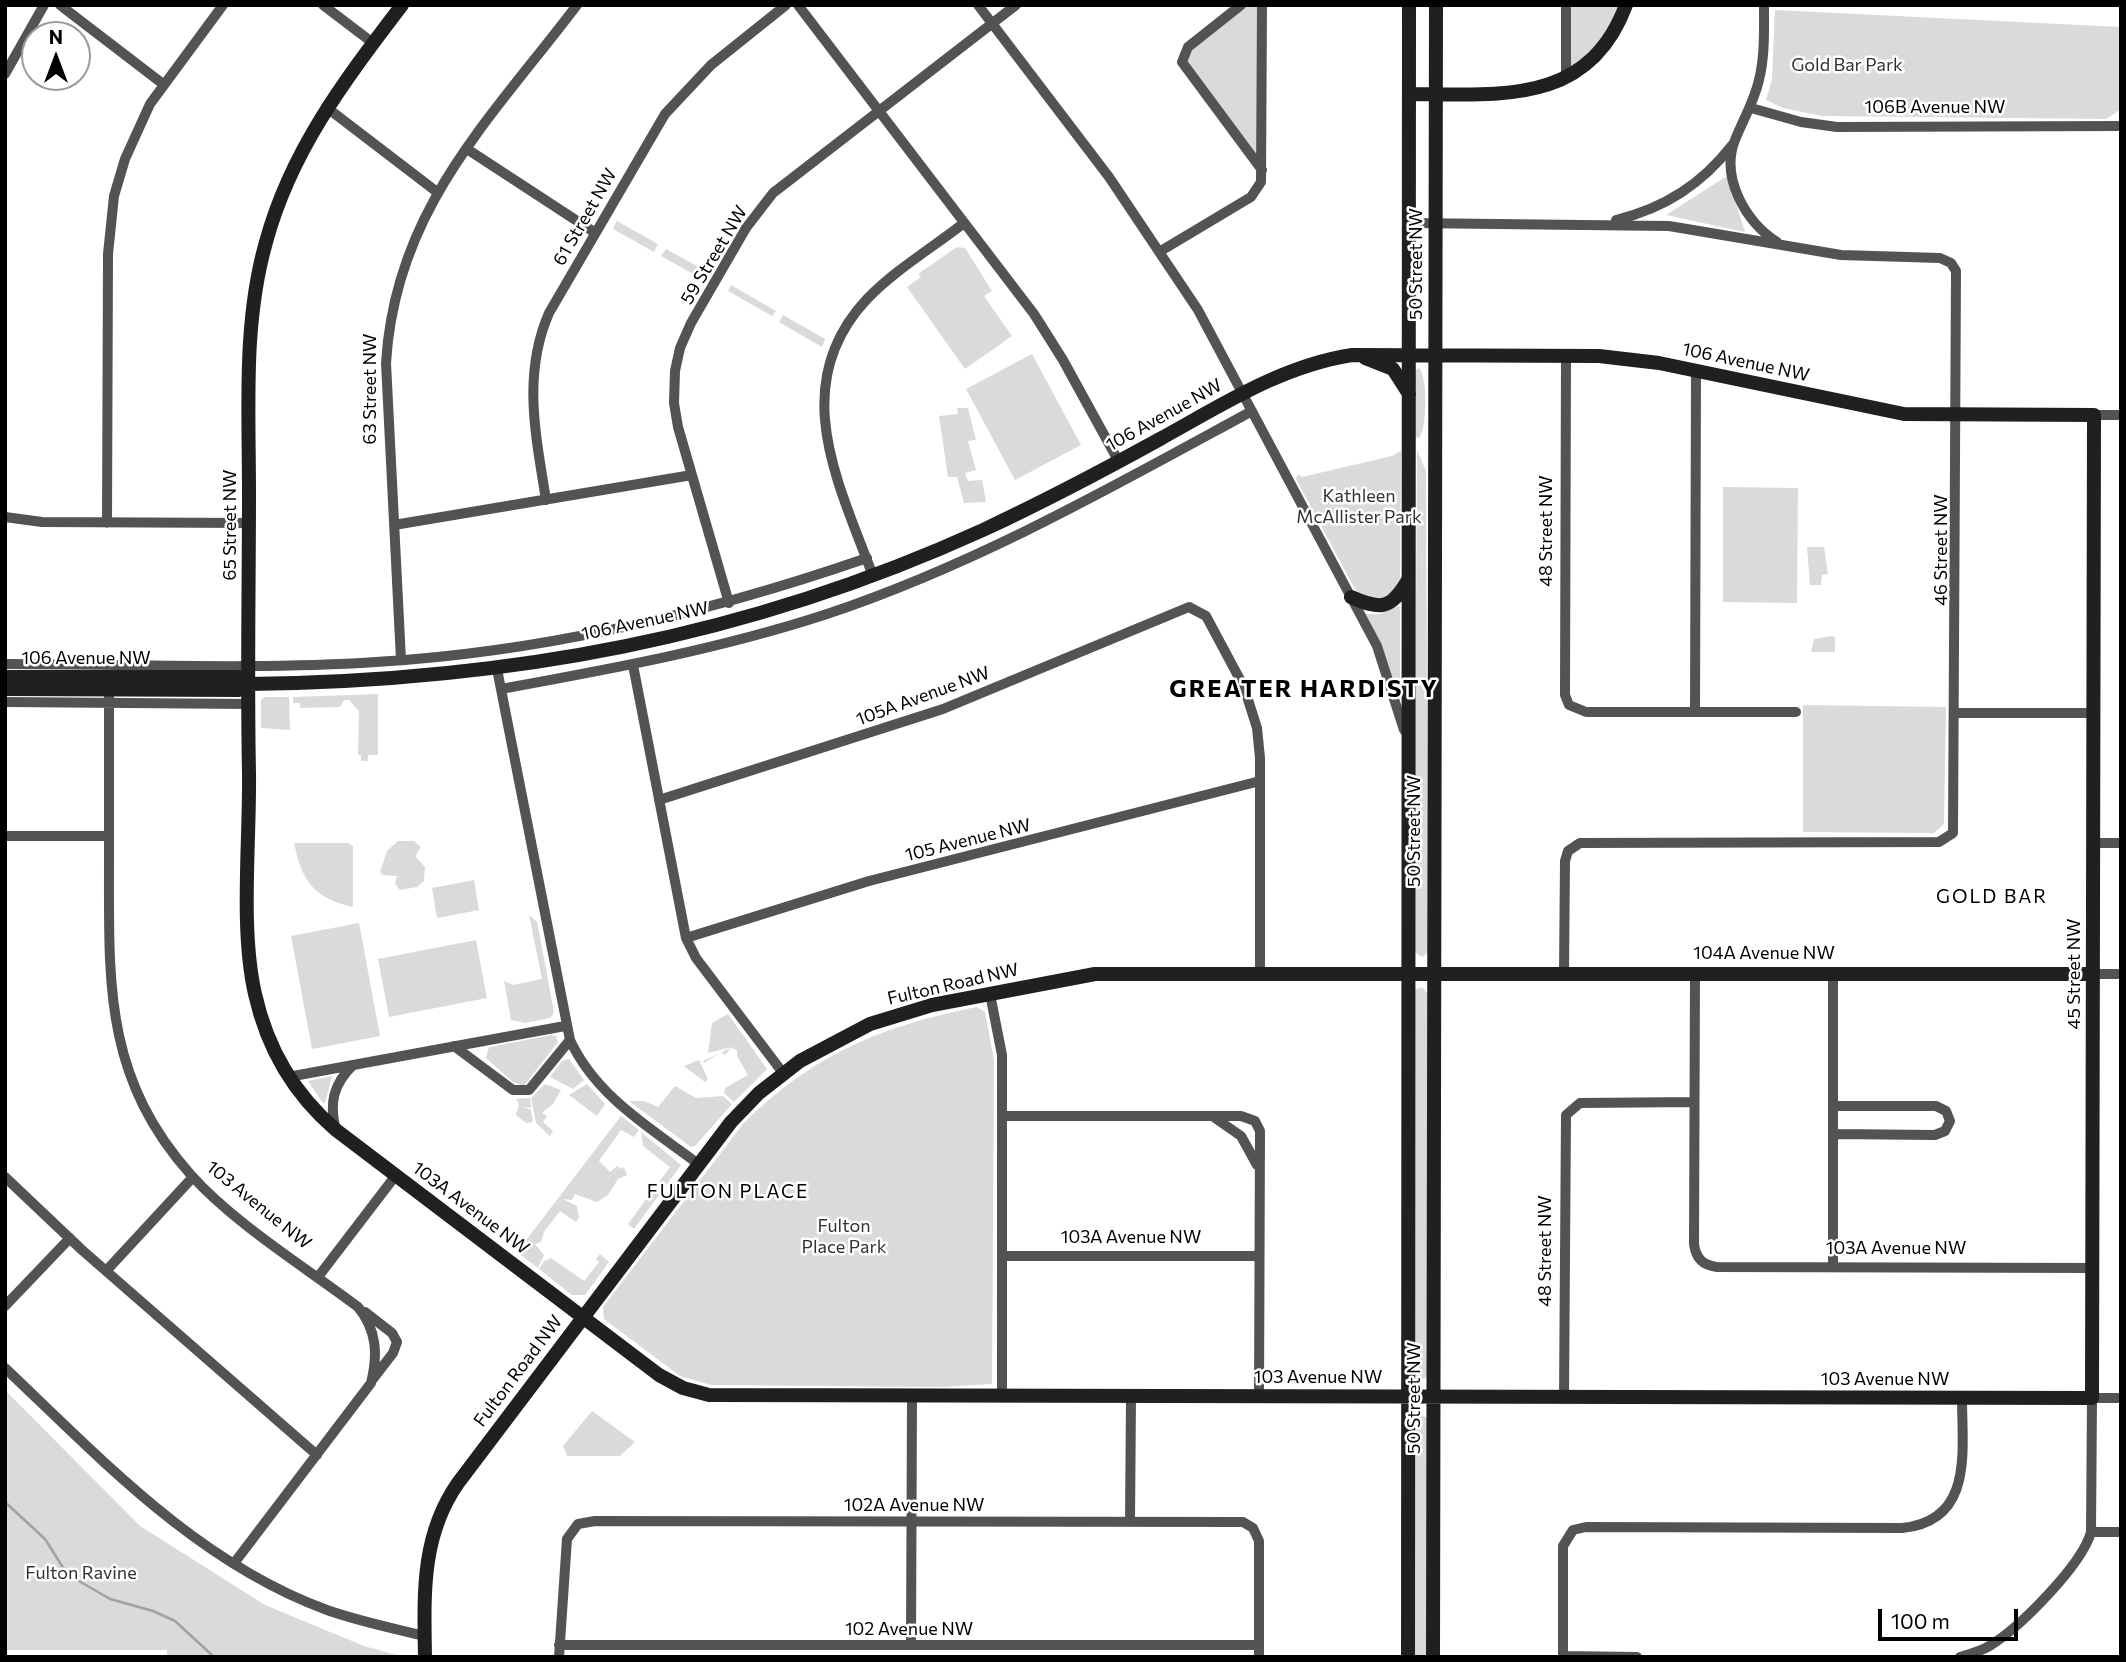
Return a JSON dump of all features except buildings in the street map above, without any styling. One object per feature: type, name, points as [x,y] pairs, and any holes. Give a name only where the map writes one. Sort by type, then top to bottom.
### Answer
[{"type":"street","points":[[5,74],[44,5]]},
{"type":"street","points":[[60,5],[163,84]]},
{"type":"street","points":[[107,523],[110,214],[125,159],[141,120],[163,84],[223,5]]},
{"type":"street","points":[[323,5],[373,43]]},
{"type":"street","name":"65 Street NW","points":[[288,1077],[264,1026],[255,996],[250,960],[249,339],[257,279],[273,215],[289,175],[326,107],[402,5]]},
{"type":"street","name":"63 Street NW","points":[[401,660],[386,384],[390,323],[406,257],[437,192],[577,5]]},
{"type":"street","name":"61 Street NW","points":[[546,500],[532,409],[533,366],[550,313],[647,142],[679,97],[710,65],[786,5]]},
{"type":"street","points":[[798,5],[1047,333],[1119,462]]},
{"type":"street","points":[[978,5],[1101,166],[1198,310],[1351,597],[1390,676],[1408,744]]},
{"type":"street","name":"59 Street NW","points":[[729,603],[676,416],[674,392],[677,359],[688,329],[757,212],[790,178],[1016,5]]},
{"type":"street","points":[[1241,5],[1188,47],[1182,62],[1262,170]]},
{"type":"street","points":[[1159,252],[1251,197],[1258,187],[1262,170],[1262,5]]},
{"type":"street","name":"50 Street NW","points":[[1408,1657],[1409,5]]},
{"type":"street","name":"50 Street NW","points":[[1433,1657],[1436,5]]},
{"type":"street","points":[[1566,5],[1566,78]]},
{"type":"street","points":[[1410,93],[1521,93],[1566,78],[1598,52],[1619,21],[1626,5]]},
{"type":"street","points":[[1605,223],[1648,211],[1675,198],[1707,174],[1735,141],[1751,108],[1763,58],[1764,5]]},
{"type":"street","points":[[326,107],[437,192]]},
{"type":"street","name":"106B Avenue NW","points":[[1751,108],[1801,122],[1837,127],[2121,126]]},
{"type":"street","points":[[1735,141],[1732,167],[1741,204],[1759,229],[1783,246]]},
{"type":"street","points":[[467,149],[594,232]]},
{"type":"street","points":[[873,576],[825,441],[823,402],[829,369],[842,335],[866,300],[964,223]]},
{"type":"street","points":[[1410,223],[1605,223],[1683,228],[1783,246]]},
{"type":"street","name":"46 Street NW","points":[[1564,972],[1565,861],[1572,848],[1586,842],[1939,842],[1951,837],[1956,824],[1956,275],[1951,263],[1940,258],[1854,257],[1783,246]]},
{"type":"street","points":[[1352,355],[1393,369],[1403,380],[1410,399]]},
{"type":"street","name":"106 Avenue NW","points":[[5,677],[238,690],[249,684],[370,681],[497,669],[684,634],[806,599],[873,576],[985,529],[1119,462],[1243,393],[1291,370],[1352,355],[1630,359],[1892,412],[1957,415],[2121,415]]},
{"type":"street","name":"48 Street NW","points":[[1566,356],[1565,695],[1569,705],[1586,712],[1695,712]]},
{"type":"street","points":[[1696,371],[1695,712],[1797,712]]},
{"type":"street","points":[[501,689],[633,665],[772,630],[903,586],[1057,516],[1252,411]]},
{"type":"street","name":"45 Street NW","points":[[2091,1532],[2094,415]]},
{"type":"street","points":[[394,525],[692,475]]},
{"type":"street","points":[[5,516],[30,522],[249,523]]},
{"type":"street","name":"106 Avenue NW","points":[[5,689],[109,683],[249,665],[401,660],[567,640],[729,603],[867,558]]},
{"type":"street","points":[[1351,597],[1371,606],[1384,605],[1401,593],[1408,579]]},
{"type":"street","name":"105A Avenue NW","points":[[659,800],[943,709],[1160,617],[1193,607],[1206,616],[1248,696],[1258,737],[1260,781]]},
{"type":"street","points":[[5,664],[109,683]]},
{"type":"street","points":[[633,665],[686,939],[696,958],[783,1073]]},
{"type":"street","points":[[497,669],[565,1026],[570,1040],[587,1072],[603,1090],[697,1163]]},
{"type":"street","points":[[5,702],[109,683]]},
{"type":"street","name":"106 Avenue NW","points":[[109,683],[249,704]]},
{"type":"street","name":"103 Avenue NW","points":[[109,683],[109,969],[113,1012],[127,1066],[150,1119],[193,1177],[226,1207],[392,1332],[397,1342],[393,1353],[371,1383]]},
{"type":"street","points":[[1956,713],[2094,713]]},
{"type":"street","points":[[1260,781],[1260,972]]},
{"type":"street","name":"105 Avenue NW","points":[[686,939],[869,881],[1260,781]]},
{"type":"street","points":[[5,836],[109,836]]},
{"type":"street","points":[[2093,843],[2121,843]]},
{"type":"street","name":"104A Avenue NW","points":[[1408,972],[2121,974]]},
{"type":"street","name":"Fulton Road NW","points":[[424,1636],[426,1557],[442,1509],[697,1163],[744,1107],[783,1073],[831,1042],[870,1024],[919,1008],[1107,973],[1408,972]]},
{"type":"street","points":[[1695,972],[1695,1102]]},
{"type":"street","points":[[1833,972],[1833,1267]]},
{"type":"street","points":[[990,994],[1001,1045],[1002,1397]]},
{"type":"street","points":[[288,1077],[565,1026]]},
{"type":"street","points":[[454,1046],[513,1090],[522,1092],[529,1090],[570,1040]]},
{"type":"street","points":[[336,1130],[333,1097],[340,1079],[353,1065]]},
{"type":"street","name":"103A Avenue NW","points":[[288,1077],[313,1109],[336,1130],[582,1317]]},
{"type":"street","name":"48 Street NW","points":[[1564,1397],[1564,1125],[1571,1108],[1580,1103],[1695,1102]]},
{"type":"street","name":"103A Avenue NW","points":[[1695,1102],[1694,1244],[1701,1261],[1717,1267],[2092,1268]]},
{"type":"street","points":[[1833,1106],[1936,1106],[1947,1111],[1950,1121],[1945,1131],[1936,1135],[1833,1134]]},
{"type":"street","points":[[1003,1116],[1241,1116],[1255,1121],[1260,1131],[1259,1397]]},
{"type":"street","points":[[1208,1116],[1228,1125],[1241,1136],[1254,1156],[1259,1174]]},
{"type":"street","points":[[5,1168],[18,1189]]},
{"type":"street","points":[[318,1277],[396,1175]]},
{"type":"street","points":[[5,1177],[106,1271],[317,1455]]},
{"type":"street","points":[[106,1271],[193,1177]]},
{"type":"street","points":[[5,1306],[70,1238]]},
{"type":"street","name":"103A Avenue NW","points":[[1002,1256],[1259,1256]]},
{"type":"street","name":"103 Avenue NW","points":[[358,1307],[369,1323],[375,1348],[371,1383]]},
{"type":"street","name":"103 Avenue NW","points":[[582,1317],[666,1380],[693,1392],[719,1395],[2121,1398]]},
{"type":"street","points":[[5,1368],[141,1497],[184,1530],[280,1589],[325,1609],[424,1636],[425,1657]]},
{"type":"street","points":[[236,1562],[371,1383]]},
{"type":"street","points":[[911,1645],[912,1396]]},
{"type":"street","points":[[1130,1521],[1131,1397]]},
{"type":"street","points":[[1637,1657],[1563,1656],[1563,1552],[1569,1533],[1586,1527],[1902,1528],[1922,1524],[1938,1515],[1952,1501],[1961,1477],[1962,1398]]},
{"type":"street","name":"102A Avenue NW","points":[[559,1644],[565,1547],[574,1527],[595,1521],[1236,1521],[1253,1528],[1259,1541],[1259,1645]]},
{"type":"street","points":[[1960,1657],[1982,1650],[2006,1633],[2073,1567],[2091,1532],[2121,1532]]},
{"type":"street","points":[[559,1644],[559,1657]]},
{"type":"street","name":"102 Avenue NW","points":[[559,1644],[1259,1645]]},
{"type":"street","points":[[1259,1645],[1259,1657]]},
{"type":"green space","points":[[1241,5],[1262,5],[1262,170],[1185,71],[1183,53]]},
{"type":"green space","points":[[1566,5],[1626,5],[1619,21],[1566,78]]},
{"type":"green space","name":"Gold Bar Park","points":[[1775,10],[2121,27],[2121,109],[2106,119],[1822,116],[1783,108],[1766,100],[1772,79]]},
{"type":"green space","points":[[1727,176],[1745,232],[1666,215]]},
{"type":"green space","points":[[617,221],[658,244],[654,252],[613,229]]},
{"type":"green space","points":[[957,247],[965,248],[992,291],[984,296],[1012,336],[965,369],[907,287],[921,277],[918,274]]},
{"type":"green space","points":[[666,249],[706,271],[702,279],[661,256]]},
{"type":"green space","points":[[731,285],[776,311],[772,316],[728,291]]},
{"type":"green space","points":[[783,315],[825,339],[822,347],[779,322]]},
{"type":"green space","points":[[1032,354],[1081,445],[1015,480],[966,389]]},
{"type":"green space","points":[[1419,368],[1424,381],[1425,403],[1424,425],[1419,438],[1415,437],[1415,370]]},
{"type":"green space","points":[[957,408],[968,408],[976,440],[968,441],[976,470],[965,473],[968,481],[982,480],[986,502],[964,503],[957,477],[948,477],[939,416],[958,414]]},
{"type":"green space","points":[[1417,450],[1426,471],[1428,952],[1422,957],[1414,952]]},
{"type":"green space","name":"Kathleen McAllister Park","points":[[1401,451],[1400,580],[1399,587],[1382,601],[1361,596],[1355,589],[1296,479],[1298,474],[1302,477],[1392,456]]},
{"type":"green space","points":[[1723,487],[1798,488],[1797,603],[1723,602]]},
{"type":"green space","points":[[1807,547],[1824,547],[1828,574],[1822,575],[1821,585],[1810,585]]},
{"type":"green space","points":[[1398,606],[1400,698],[1364,614],[1381,614]]},
{"type":"green space","points":[[1835,637],[1835,652],[1811,652],[1814,639]]},
{"type":"green space","points":[[378,694],[378,755],[368,755],[368,761],[361,761],[361,755],[358,755],[359,711],[349,700],[344,700],[340,707],[300,708],[300,703],[293,703],[293,697]]},
{"type":"green space","points":[[264,697],[289,697],[290,730],[261,728],[261,700]]},
{"type":"green space","points":[[1803,705],[1946,707],[1944,824],[1934,833],[1803,832]]},
{"type":"green space","points":[[398,841],[414,841],[421,847],[415,856],[425,867],[424,881],[417,887],[400,890],[395,884],[397,876],[383,875],[380,872],[387,851]]},
{"type":"green space","points":[[294,843],[348,843],[353,846],[353,907],[328,899],[312,886],[301,868]]},
{"type":"green space","points":[[474,880],[479,910],[437,918],[432,888]]},
{"type":"green space","points":[[529,915],[537,922],[554,1012],[550,1018],[525,1023],[511,1020],[504,981],[513,985],[542,979]]},
{"type":"green space","points":[[359,923],[380,1036],[312,1049],[291,936]]},
{"type":"green space","points":[[476,940],[487,998],[389,1017],[378,959]]},
{"type":"green space","points":[[1422,987],[1428,994],[1427,1377],[1418,1383],[1414,1380],[1415,990]]},
{"type":"green space","name":"Fulton Place Park","points":[[977,1007],[985,1012],[994,1060],[992,1384],[942,1387],[711,1385],[680,1376],[604,1319],[603,1307],[743,1124],[769,1100],[823,1061],[851,1046],[910,1023]]},
{"type":"green space","points":[[728,1014],[767,1069],[734,1102],[724,1093],[725,1088],[748,1075],[737,1056],[737,1050],[731,1048],[725,1055],[721,1052],[732,1047],[708,1053],[712,1023]]},
{"type":"green space","points":[[556,1036],[558,1042],[524,1086],[513,1082],[486,1058],[489,1047]]},
{"type":"green space","points":[[569,1059],[584,1080],[573,1089],[550,1077],[562,1061]]},
{"type":"green space","points":[[699,1060],[708,1079],[705,1082],[684,1066]]},
{"type":"green space","points":[[332,1076],[325,1103],[323,1103],[308,1081]]},
{"type":"green space","points":[[545,1084],[561,1090],[553,1104],[542,1113],[547,1116],[543,1122],[553,1131],[550,1136],[536,1123],[531,1098]]},
{"type":"green space","points":[[587,1084],[605,1104],[597,1116],[569,1095]]},
{"type":"green space","points":[[675,1086],[696,1098],[723,1096],[732,1104],[695,1146],[691,1147],[629,1101],[644,1101],[658,1107]]},
{"type":"green space","points":[[530,1098],[531,1108],[521,1106],[531,1110],[533,1122],[526,1123],[516,1115],[519,1104],[516,1099]]},
{"type":"green space","points":[[621,1116],[639,1130],[634,1137],[621,1130],[599,1161],[610,1172],[617,1166],[621,1169],[624,1167],[627,1175],[618,1179],[608,1195],[597,1202],[575,1194],[572,1200],[563,1199],[577,1206],[579,1218],[576,1222],[560,1211],[544,1232],[541,1242],[535,1244],[544,1255],[538,1268],[517,1252]]},
{"type":"green space","points":[[641,1132],[681,1165],[634,1229],[628,1224],[670,1167],[643,1146]]},
{"type":"green space","points":[[600,1254],[609,1262],[585,1295],[572,1295],[539,1269],[544,1261],[551,1258],[584,1281],[599,1262],[596,1259]]},
{"type":"green space","name":"Fulton Ravine","points":[[5,1390],[140,1526],[265,1605],[364,1646],[404,1657],[167,1657],[167,1650],[5,1650]]},
{"type":"green space","points":[[592,1411],[635,1442],[620,1456],[567,1456],[563,1446]]},
{"type":"green space","points":[[1419,1413],[1427,1418],[1427,1657],[1413,1657],[1413,1419]]},
{"type":"waterway","points":[[5,1502],[45,1539],[67,1574],[110,1599],[153,1611],[175,1621],[214,1657]]},
{"type":"district","name":"GREATER HARDISTY","points":[[1304,689]]},
{"type":"district","name":"GOLD BAR","points":[[1992,897]]},
{"type":"district","name":"FULTON PLACE","points":[[728,1192]]}]
